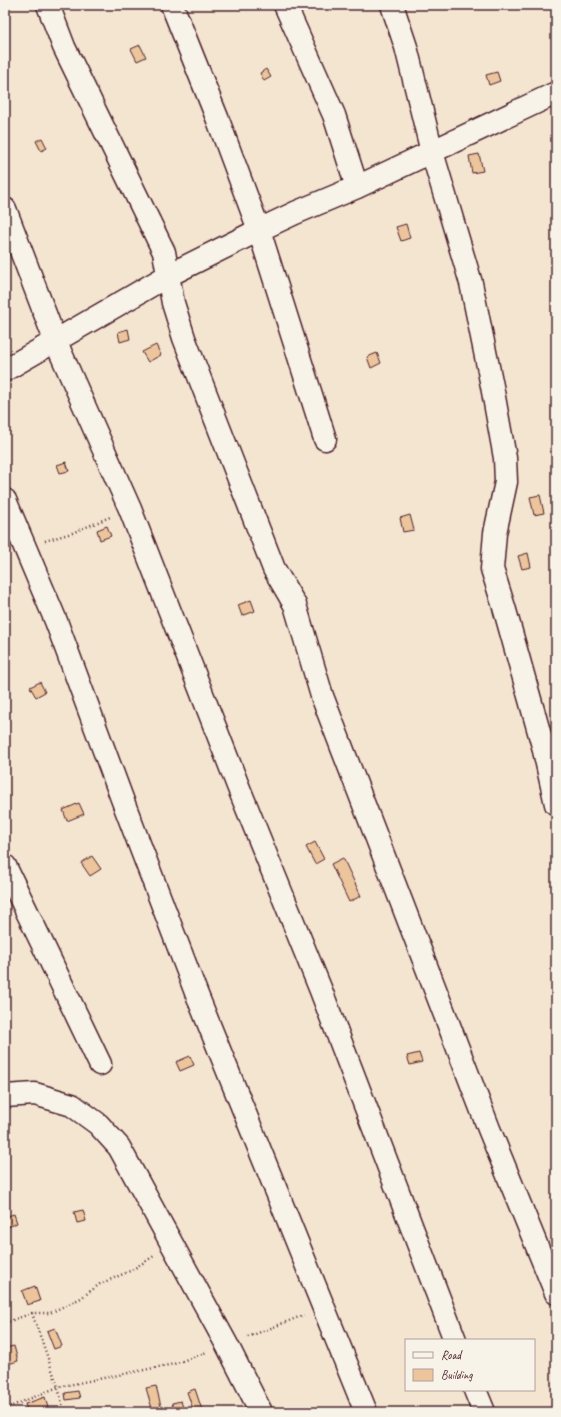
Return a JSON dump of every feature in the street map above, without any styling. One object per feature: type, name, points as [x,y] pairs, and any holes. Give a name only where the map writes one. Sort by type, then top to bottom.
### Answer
[{"type":"street","points":[[48,5],[64,47],[164,252],[173,303],[184,338],[274,569],[294,605],[322,696],[489,1130],[556,1293]]},
{"type":"street","points":[[172,5],[218,120],[259,230],[325,439]]},
{"type":"street","points":[[285,5],[334,115],[357,187]]},
{"type":"street","points":[[392,5],[406,47],[432,152],[470,283],[492,386],[505,458],[506,482],[495,532],[492,569],[543,746],[556,804]]},
{"type":"street","points":[[5,370],[169,275],[295,213],[357,187],[556,93]]},
{"type":"street","points":[[5,209],[55,340],[130,509],[235,779],[320,988],[455,1339]]},
{"type":"street","points":[[5,500],[56,621],[197,995],[366,1412]]},
{"type":"street","points":[[5,866],[100,1064]]},
{"type":"street","points":[[5,1096],[34,1094],[72,1105],[98,1124],[119,1147],[227,1345],[255,1410]]},
{"type":"street","points":[[475,1391],[484,1412]]},
{"type":"path","points":[[25,547],[72,533],[130,509]]},
{"type":"path","points":[[5,1323],[32,1313],[50,1313],[81,1298],[100,1284],[130,1271],[173,1245]]},
{"type":"path","points":[[5,1409],[58,1387],[174,1364],[323,1307]]},
{"type":"path","points":[[32,1313],[58,1387],[64,1412]]},
{"type":"building","points":[[140,45],[146,57],[137,61],[131,49]]},
{"type":"building","points":[[266,69],[271,77],[264,81],[260,73]]},
{"type":"building","points":[[497,72],[500,81],[489,85],[486,75]]},
{"type":"building","points":[[42,138],[47,148],[41,151],[36,141]]},
{"type":"building","points":[[479,154],[483,171],[472,173],[469,156]]},
{"type":"building","points":[[406,224],[410,238],[401,241],[396,227]]},
{"type":"building","points":[[128,329],[130,339],[120,342],[118,332]]},
{"type":"building","points":[[156,345],[161,355],[148,362],[142,352]]},
{"type":"building","points":[[377,353],[381,363],[371,368],[367,357]]},
{"type":"building","points":[[66,462],[69,471],[60,473],[57,465]]},
{"type":"building","points":[[540,495],[544,513],[534,515],[530,497]]},
{"type":"building","points":[[410,515],[414,530],[403,532],[400,518]]},
{"type":"building","points":[[107,526],[111,536],[100,540],[97,530]]},
{"type":"building","points":[[528,553],[531,567],[522,569],[518,556]]},
{"type":"building","points":[[251,600],[255,611],[242,616],[238,605]]},
{"type":"building","points":[[40,682],[45,692],[36,697],[30,687]]},
{"type":"building","points":[[79,803],[84,814],[67,821],[63,810]]},
{"type":"building","points":[[315,842],[324,859],[315,864],[306,847]]},
{"type":"building","points":[[92,856],[101,869],[90,876],[81,863]]},
{"type":"building","points":[[343,858],[361,896],[349,902],[331,864]]},
{"type":"building","points":[[419,1053],[422,1062],[410,1065],[407,1056]]},
{"type":"building","points":[[190,1056],[194,1065],[180,1071],[176,1062]]},
{"type":"building","points":[[83,1210],[86,1221],[77,1223],[74,1212]]},
{"type":"building","points":[[14,1214],[17,1223],[6,1228],[5,1217]]},
{"type":"building","points":[[35,1286],[40,1301],[27,1305],[22,1291]]},
{"type":"building","points":[[55,1328],[62,1346],[54,1349],[47,1331]]},
{"type":"building","points":[[14,1346],[18,1361],[8,1364],[5,1348]]},
{"type":"building","points":[[156,1386],[162,1410],[153,1412],[146,1388]]},
{"type":"building","points":[[195,1389],[202,1410],[194,1412],[187,1392]]},
{"type":"building","points":[[78,1391],[80,1398],[66,1400],[65,1393]]},
{"type":"building","points":[[45,1397],[48,1408],[28,1412],[25,1404]]},
{"type":"building","points":[[181,1401],[184,1411],[174,1412],[172,1403]]},
{"type":"building","points":[[81,1408],[82,1412],[71,1412],[70,1410]]}]
